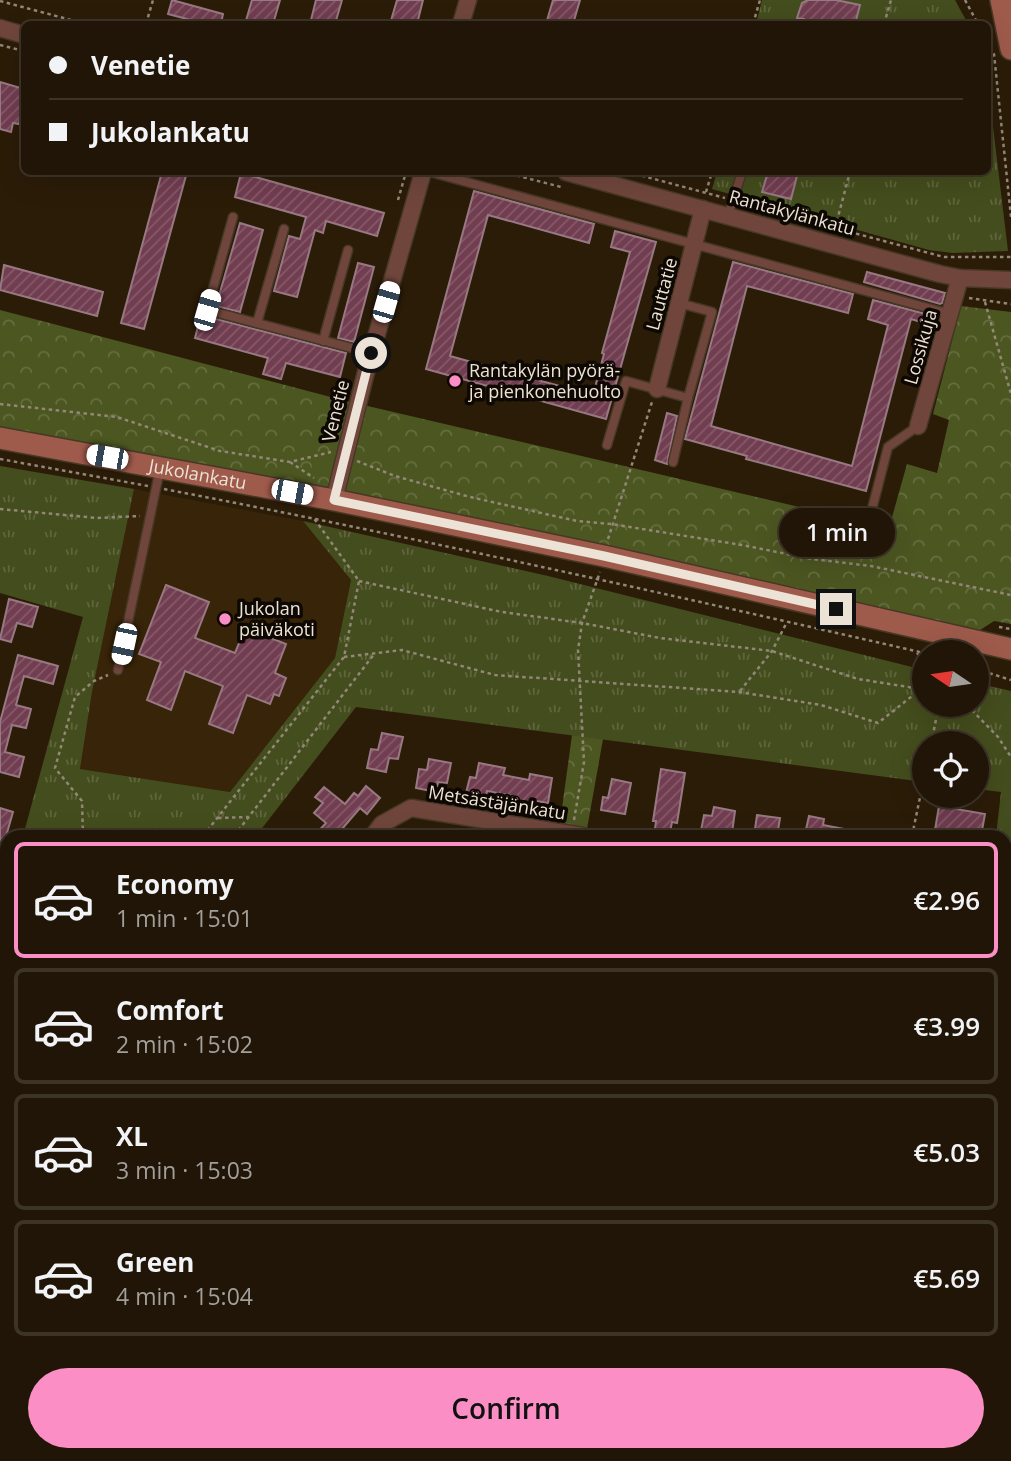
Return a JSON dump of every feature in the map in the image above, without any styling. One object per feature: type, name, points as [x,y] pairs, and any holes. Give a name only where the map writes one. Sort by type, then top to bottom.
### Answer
[{"type":"main road","points":[[1001,0],[1011,49]]},
{"type":"main road","name":"Jukolankatu","points":[[0,438],[328,492],[1011,649]]},
{"type":"street","points":[[462,21],[468,0]]},
{"type":"street","points":[[0,28],[21,34]]},
{"type":"street","name":"Venetie","points":[[328,492],[344,456],[422,175]]},
{"type":"street","name":"Rantakylänkatu","points":[[580,175],[731,208],[960,278],[1011,280]]},
{"type":"street","name":"Lauttatie","points":[[657,389],[704,201]]},
{"type":"street","name":"Lossikuja","points":[[918,426],[960,278]]},
{"type":"street","name":"Metsästäjänkatu","points":[[378,830],[382,824],[411,808],[546,830]]},
{"type":"lane","points":[[441,175],[950,314]]},
{"type":"lane","points":[[731,208],[741,175]]},
{"type":"lane","points":[[233,217],[207,310],[371,353]]},
{"type":"lane","points":[[257,323],[284,229]]},
{"type":"lane","points":[[323,341],[348,250]]},
{"type":"lane","points":[[673,461],[712,312],[679,303]]},
{"type":"lane","points":[[607,445],[626,381],[688,398]]},
{"type":"lane","points":[[872,509],[888,447],[918,426]]},
{"type":"lane","points":[[118,670],[160,466]]},
{"type":"path","points":[[147,21],[153,0]]},
{"type":"path","points":[[754,21],[760,0]]},
{"type":"path","points":[[885,21],[891,0]]},
{"type":"path","points":[[965,0],[976,21]]},
{"type":"path","points":[[0,1],[74,21]]},
{"type":"path","points":[[54,16],[55,21]]},
{"type":"path","points":[[0,45],[21,50]]},
{"type":"path","points":[[991,48],[994,54],[1011,217]]},
{"type":"path","points":[[636,175],[704,201],[835,228],[944,257],[1011,257]]},
{"type":"path","points":[[704,201],[711,175]]},
{"type":"path","points":[[835,228],[849,175]]},
{"type":"path","points":[[1011,304],[985,302],[1011,394]]},
{"type":"path","points":[[577,830],[584,762],[578,650],[582,623],[598,578],[611,524],[657,389]]},
{"type":"path","points":[[0,404],[117,417],[220,451],[290,462],[331,452],[395,476],[470,497],[577,521],[611,524],[812,559],[871,566],[1011,595]]},
{"type":"path","points":[[290,462],[328,492]]},
{"type":"path","points":[[0,509],[97,518],[150,515]]},
{"type":"path","points":[[912,650],[598,578],[313,517],[359,581],[502,612],[582,623],[660,638],[772,651],[858,679],[912,687]]},
{"type":"path","points":[[208,830],[344,657],[359,581]]},
{"type":"path","points":[[739,692],[772,651],[787,622]]},
{"type":"path","points":[[999,627],[1011,629]]},
{"type":"path","points":[[344,657],[402,650],[495,675],[739,692],[821,705],[877,723],[912,697]]},
{"type":"path","points":[[239,830],[375,653]]},
{"type":"path","points":[[83,830],[82,801],[55,768],[75,697],[94,681],[118,670]]},
{"type":"path","points":[[989,673],[1011,680]]},
{"type":"path","points":[[980,718],[998,737],[1011,757]]},
{"type":"path","points":[[913,830],[918,808]]},
{"type":"path","points":[[218,818],[249,817]]},
{"type":"shaded area","name":"Jukolan päiväkoti","points":[[134,489],[303,521],[351,580],[335,658],[230,792],[80,769],[92,692]]},
{"type":"green space","points":[[762,0],[955,0],[966,21],[757,21]]},
{"type":"green space","points":[[991,110],[1008,251],[953,253],[929,250],[712,189],[716,175],[991,175]]},
{"type":"green space","points":[[961,306],[1011,312],[1011,624],[994,621],[974,634],[0,432],[0,310],[342,400],[889,528],[907,464],[937,473],[949,420],[933,414]]},
{"type":"green space","points":[[0,466],[134,489],[92,692],[80,769],[230,792],[335,658],[351,580],[303,521],[548,576],[912,667],[912,718],[989,718],[989,686],[1011,691],[1011,830],[997,830],[1001,792],[989,790],[989,731],[912,731],[912,780],[356,707],[261,830],[25,830],[83,617],[0,593]]},
{"type":"green space","points":[[572,735],[603,739],[587,829],[560,823]]},
{"type":"building","points":[[172,0],[223,14],[222,21],[195,21],[168,14]]},
{"type":"building","points":[[252,0],[280,0],[274,21],[246,21]]},
{"type":"building","points":[[316,0],[342,0],[336,21],[311,21]]},
{"type":"building","points":[[397,0],[423,0],[418,21],[391,21]]},
{"type":"building","points":[[553,0],[580,0],[574,21],[547,21]]},
{"type":"building","points":[[808,0],[836,0],[860,5],[856,21],[804,21],[797,18],[802,3]]},
{"type":"building","points":[[0,82],[21,88],[21,115],[19,124],[13,123],[11,132],[0,129]]},
{"type":"building","points":[[161,175],[186,175],[144,329],[121,323]]},
{"type":"building","points":[[240,175],[248,175],[384,213],[377,236],[326,221],[323,233],[315,230],[297,297],[274,291],[289,236],[300,239],[306,217],[235,197]]},
{"type":"building","points":[[767,175],[797,175],[791,199],[762,192]]},
{"type":"building","points":[[474,191],[594,224],[589,243],[488,215],[450,356],[593,395],[630,252],[611,247],[615,231],[656,242],[606,419],[426,369]]},
{"type":"building","points":[[240,223],[263,230],[240,312],[216,306]]},
{"type":"building","points":[[733,262],[853,294],[848,313],[747,286],[711,426],[852,466],[888,325],[868,319],[873,300],[937,317],[934,326],[911,319],[866,491],[746,459],[747,456],[685,439]]},
{"type":"building","points":[[358,263],[374,267],[354,342],[338,338]]},
{"type":"building","points":[[4,265],[103,292],[97,316],[0,290]]},
{"type":"building","points":[[867,272],[945,293],[942,303],[864,282]]},
{"type":"building","points":[[201,315],[346,353],[340,377],[286,363],[281,379],[263,374],[268,358],[195,338]]},
{"type":"building","points":[[667,413],[677,416],[667,464],[655,460]]},
{"type":"building","points":[[166,585],[209,602],[195,638],[235,653],[244,631],[255,636],[256,632],[286,644],[275,673],[286,678],[279,696],[274,694],[270,704],[247,695],[233,733],[209,724],[223,686],[185,671],[171,710],[147,700],[161,662],[139,654]]},
{"type":"building","points":[[9,599],[38,607],[32,627],[17,623],[11,642],[0,639]]},
{"type":"building","points":[[18,655],[58,666],[53,684],[24,676],[16,705],[31,709],[26,728],[12,725],[5,752],[24,757],[19,777],[0,772],[0,722]]},
{"type":"building","points":[[382,733],[403,737],[398,759],[389,758],[386,772],[367,768],[371,749],[378,750]]},
{"type":"building","points":[[429,759],[451,763],[447,783],[438,782],[436,792],[416,788],[419,769],[427,770]]},
{"type":"building","points":[[479,763],[505,768],[503,775],[529,780],[530,774],[552,778],[548,803],[536,801],[535,810],[516,807],[518,797],[487,791],[485,801],[465,797],[470,777],[476,778]]},
{"type":"building","points":[[661,769],[685,773],[677,823],[672,822],[670,830],[660,830],[655,829],[656,821],[653,821]]},
{"type":"building","points":[[612,779],[631,783],[625,814],[601,810],[603,797],[608,798]]},
{"type":"building","points":[[366,786],[380,798],[367,814],[360,808],[341,830],[320,830],[326,823],[314,813],[323,803],[315,797],[324,787],[345,804],[354,793],[358,796]]},
{"type":"building","points":[[714,807],[735,811],[732,830],[701,830],[704,815],[712,816]]},
{"type":"building","points":[[0,808],[13,812],[8,830],[0,830]]},
{"type":"building","points":[[939,808],[985,814],[982,830],[935,830]]},
{"type":"building","points":[[757,815],[780,818],[778,830],[755,830]]},
{"type":"building","points":[[809,816],[824,819],[823,825],[850,830],[806,830]]},
{"type":"place","name":"Rantakylän pyörä- ja pienkonehuolto","points":[[455,381]]},
{"type":"place","name":"Jukolan päiväkoti","points":[[225,619]]},
{"type":"route","points":[[371,353],[334,500],[604,556],[836,609]]}]
